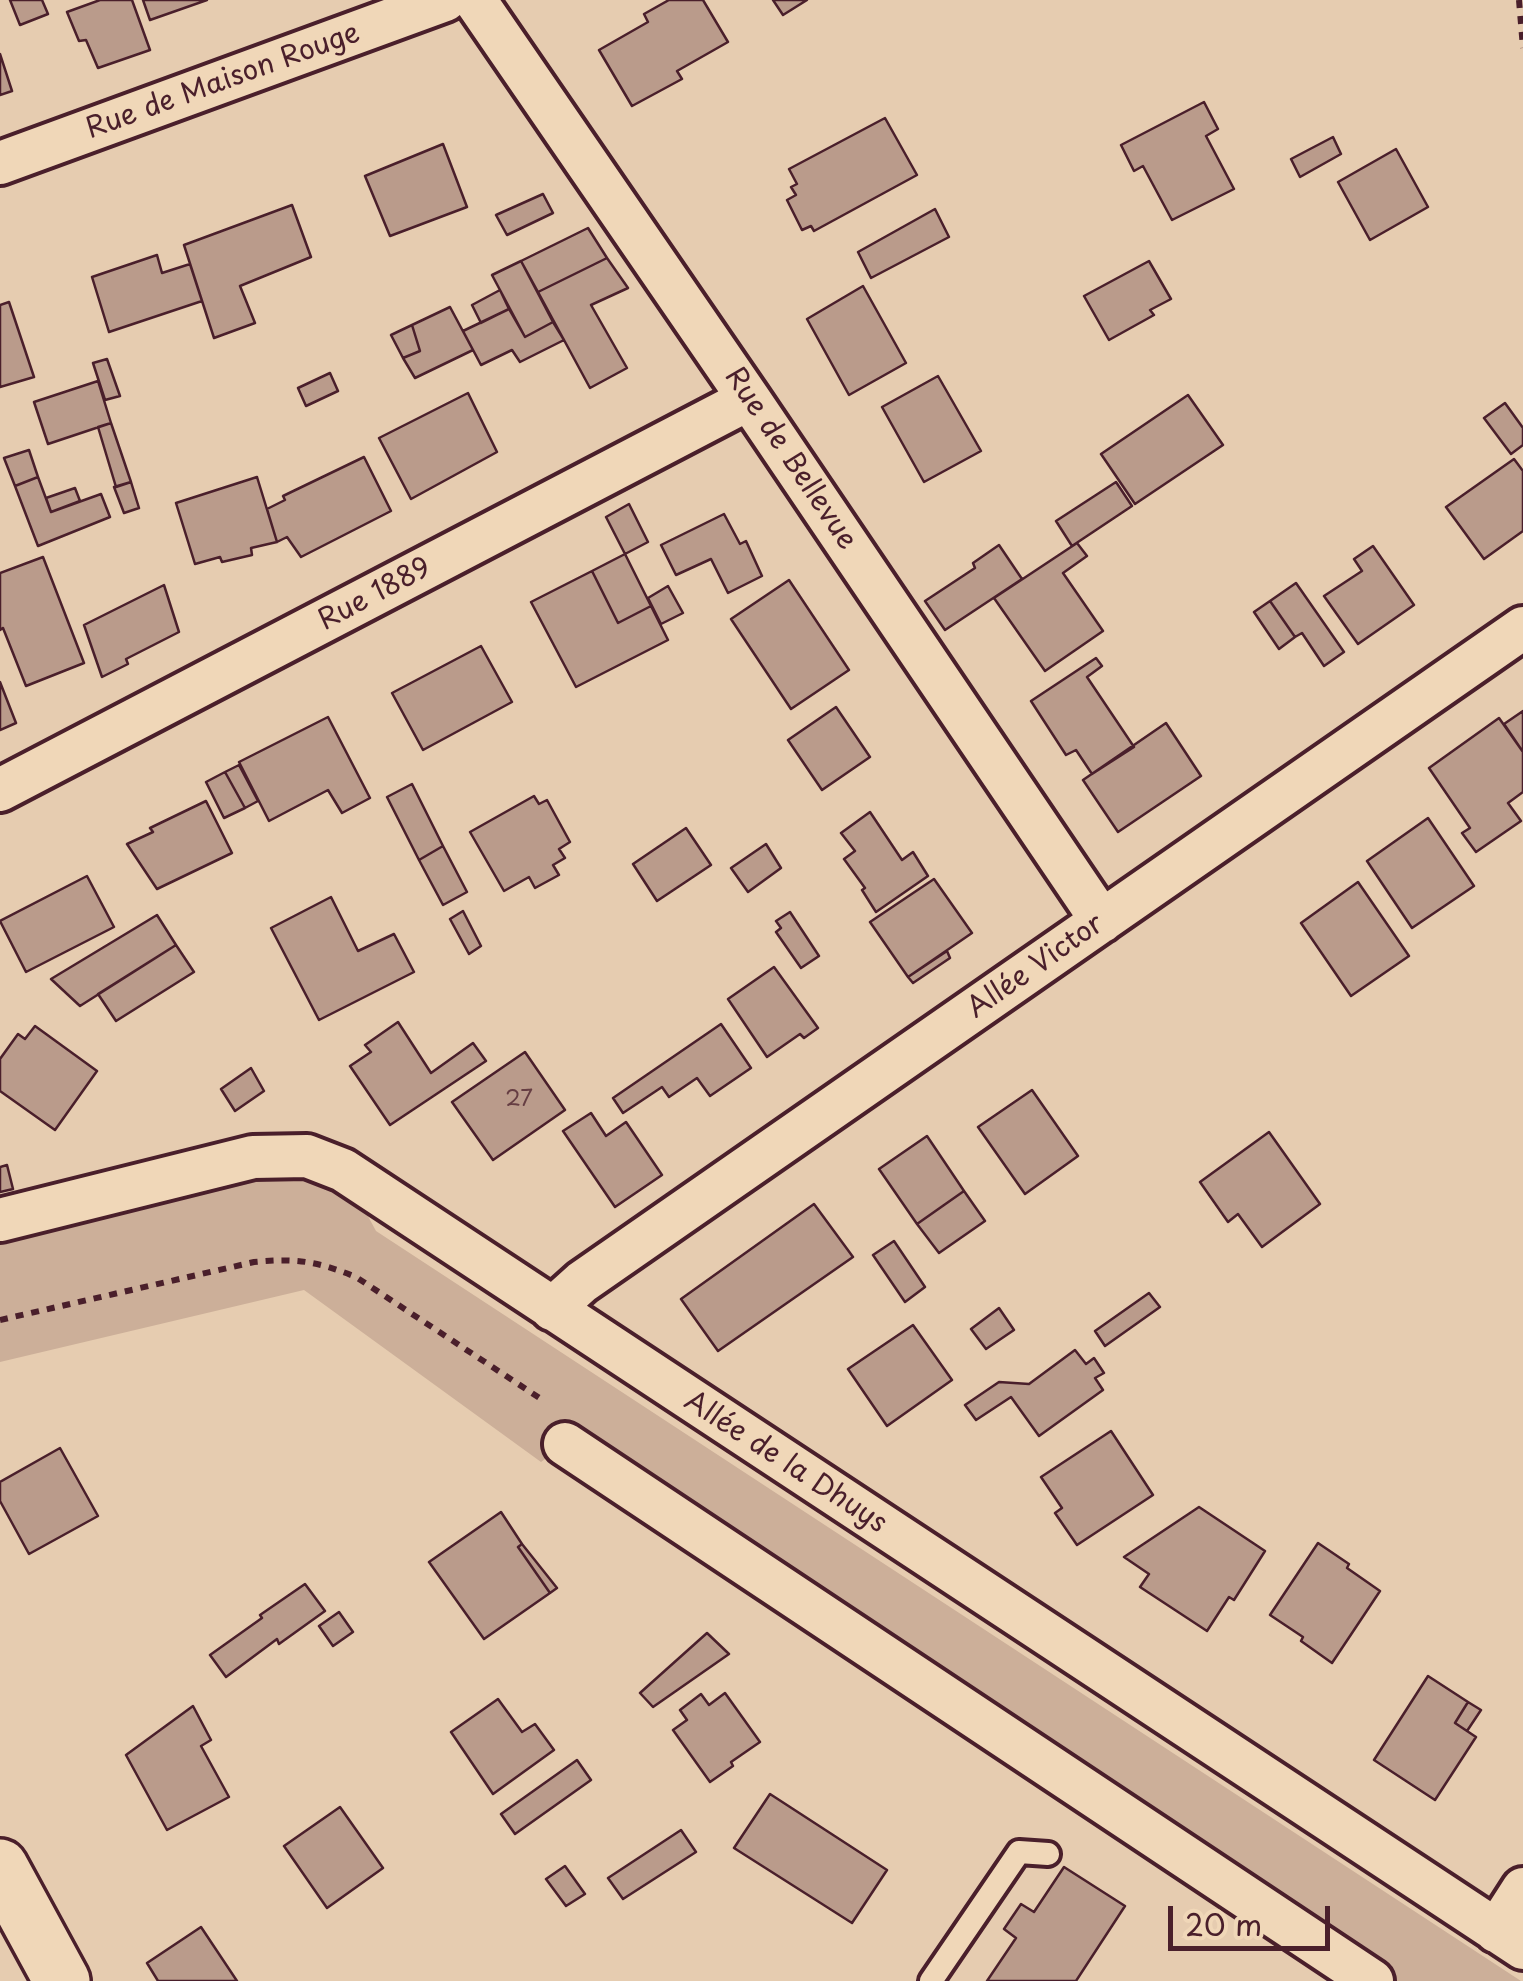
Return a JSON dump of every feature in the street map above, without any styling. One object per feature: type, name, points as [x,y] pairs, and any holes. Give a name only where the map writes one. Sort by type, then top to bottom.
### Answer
[{"type":"main road","points":[[0,1867],[62,1981]]},
{"type":"street","name":"Rue de Maison Rouge","points":[[0,163],[446,0]]},
{"type":"street","name":"Rue de Bellevue","points":[[475,0],[1102,920]]},
{"type":"street","name":"Rue 1889","points":[[0,790],[749,400]]},
{"type":"street","name":"Allée Victor","points":[[552,1309],[582,1282],[1523,628]]},
{"type":"street","name":"Allée de la Dhuys","points":[[0,1220],[252,1157],[307,1156],[344,1170],[1509,1940]]},
{"type":"street","points":[[565,1444],[1372,1981]]},
{"type":"street","points":[[1509,1940],[1523,1889]]},
{"type":"lane","points":[[931,1981],[1019,1852],[1048,1854]]},
{"type":"path","points":[[1519,0],[1523,48]]},
{"type":"shaded area","points":[[253,1157],[343,1170],[376,1231],[1521,1981],[1372,1981],[566,1444],[541,1462],[304,1290],[0,1362],[0,1220]]},
{"type":"building","points":[[10,0],[42,0],[48,14],[20,25]]},
{"type":"building","points":[[100,0],[132,0],[150,50],[98,68],[86,40],[79,41],[67,12]]},
{"type":"building","points":[[143,0],[207,0],[150,20]]},
{"type":"building","points":[[669,0],[703,0],[728,42],[677,71],[682,79],[632,106],[599,50],[648,22],[644,14]]},
{"type":"building","points":[[773,0],[807,0],[783,15]]},
{"type":"building","points":[[0,54],[12,91],[0,95]]},
{"type":"building","points":[[1204,102],[1218,129],[1206,136],[1234,189],[1172,220],[1143,166],[1134,171],[1121,145]]},
{"type":"building","points":[[885,118],[917,175],[814,231],[811,226],[802,230],[787,200],[796,195],[791,187],[797,184],[789,169]]},
{"type":"building","points":[[1333,137],[1341,154],[1300,177],[1291,159]]},
{"type":"building","points":[[443,144],[467,207],[390,236],[365,176]]},
{"type":"building","points":[[1396,149],[1428,207],[1370,240],[1338,182]]},
{"type":"building","points":[[543,194],[553,213],[507,235],[496,215]]},
{"type":"building","points":[[292,205],[311,257],[240,286],[255,323],[214,338],[184,245]]},
{"type":"building","points":[[935,209],[949,237],[871,278],[858,252]]},
{"type":"building","points":[[588,228],[607,258],[538,292],[521,261]]},
{"type":"building","points":[[157,255],[162,273],[190,264],[202,301],[109,332],[92,277]]},
{"type":"building","points":[[607,258],[628,288],[591,305],[627,368],[590,388],[538,292]]},
{"type":"building","points":[[521,261],[553,322],[525,337],[492,275]]},
{"type":"building","points":[[1149,261],[1171,299],[1150,310],[1154,315],[1109,340],[1084,296]]},
{"type":"building","points":[[863,286],[906,363],[849,395],[807,319]]},
{"type":"building","points":[[500,290],[509,309],[481,323],[472,305]]},
{"type":"building","points":[[9,302],[34,377],[0,387],[0,305]]},
{"type":"building","points":[[450,307],[473,350],[415,378],[403,358],[420,351],[412,325]]},
{"type":"building","points":[[509,309],[525,337],[553,322],[564,340],[520,362],[512,350],[481,365],[463,331]]},
{"type":"building","points":[[412,325],[420,351],[403,358],[391,335]]},
{"type":"building","points":[[107,359],[120,396],[105,400],[93,363]]},
{"type":"building","points":[[330,373],[338,391],[306,406],[298,388]]},
{"type":"building","points":[[938,376],[981,451],[924,482],[882,407]]},
{"type":"building","points":[[98,381],[111,423],[48,444],[34,402]]},
{"type":"building","points":[[468,393],[497,452],[411,499],[379,438]]},
{"type":"building","points":[[1188,395],[1223,445],[1135,504],[1101,454]]},
{"type":"building","points":[[1505,403],[1523,428],[1523,445],[1511,454],[1484,418]]},
{"type":"building","points":[[111,423],[131,482],[116,487],[98,427]]},
{"type":"building","points":[[29,450],[38,477],[15,486],[4,458]]},
{"type":"building","points":[[364,457],[391,511],[301,557],[287,537],[277,542],[267,509],[285,500],[283,496]]},
{"type":"building","points":[[1514,459],[1523,471],[1523,531],[1484,559],[1446,507]]},
{"type":"building","points":[[38,477],[51,512],[101,494],[110,517],[38,546],[15,486]]},
{"type":"building","points":[[257,477],[277,542],[251,548],[252,555],[222,562],[220,557],[195,564],[176,503]]},
{"type":"building","points":[[131,482],[139,508],[124,513],[114,487]]},
{"type":"building","points":[[1116,482],[1132,506],[1072,546],[1056,521]]},
{"type":"building","points":[[75,488],[80,501],[51,512],[46,498]]},
{"type":"building","points":[[629,504],[648,542],[625,554],[606,517]]},
{"type":"building","points":[[724,514],[740,544],[746,541],[762,576],[728,593],[711,559],[676,575],[661,545]]},
{"type":"building","points":[[1077,543],[1087,556],[1063,573],[1103,631],[1045,671],[994,598]]},
{"type":"building","points":[[999,545],[1022,579],[945,630],[925,601],[975,568],[973,563]]},
{"type":"building","points":[[1373,546],[1414,605],[1358,644],[1324,596],[1362,571],[1354,559]]},
{"type":"building","points":[[625,554],[651,606],[618,623],[592,571]]},
{"type":"building","points":[[43,557],[84,663],[26,686],[3,628],[0,630],[0,573]]},
{"type":"building","points":[[592,571],[618,623],[651,606],[668,640],[576,687],[531,602]]},
{"type":"building","points":[[789,580],[849,670],[791,709],[731,619]]},
{"type":"building","points":[[1296,583],[1344,652],[1324,666],[1302,633],[1295,637],[1270,601]]},
{"type":"building","points":[[164,585],[179,632],[126,659],[128,664],[102,677],[84,625]]},
{"type":"building","points":[[668,586],[683,613],[661,624],[648,598]]},
{"type":"building","points":[[1270,601],[1295,637],[1279,649],[1254,612]]},
{"type":"building","points":[[481,646],[512,702],[423,750],[392,693]]},
{"type":"building","points":[[1096,658],[1102,666],[1087,677],[1134,747],[1092,774],[1076,750],[1066,755],[1031,701]]},
{"type":"building","points":[[0,682],[16,723],[0,730]]},
{"type":"building","points":[[836,707],[870,757],[822,790],[788,740]]},
{"type":"building","points":[[1523,711],[1523,752],[1504,724]]},
{"type":"building","points":[[328,717],[370,798],[342,813],[328,790],[269,821],[239,762]]},
{"type":"building","points":[[1499,718],[1523,752],[1523,792],[1508,803],[1521,821],[1476,852],[1462,833],[1470,828],[1429,768]]},
{"type":"building","points":[[1166,723],[1201,776],[1118,832],[1083,780]]},
{"type":"building","points":[[239,765],[258,801],[245,808],[225,772]]},
{"type":"building","points":[[225,772],[245,808],[224,818],[206,782]]},
{"type":"building","points":[[412,784],[443,846],[419,860],[387,797]]},
{"type":"building","points":[[534,796],[539,804],[547,800],[570,842],[559,849],[565,858],[553,865],[559,875],[535,888],[529,877],[504,891],[470,832]]},
{"type":"building","points":[[206,801],[232,853],[157,889],[127,844],[153,832],[150,828]]},
{"type":"building","points":[[870,812],[902,860],[913,852],[928,876],[876,912],[844,859],[855,851],[841,833]]},
{"type":"building","points":[[1428,818],[1474,886],[1412,928],[1367,861]]},
{"type":"building","points":[[686,828],[711,865],[657,901],[633,864]]},
{"type":"building","points":[[766,844],[781,868],[748,892],[731,868]]},
{"type":"building","points":[[443,846],[467,892],[443,905],[419,860]]},
{"type":"building","points":[[87,876],[114,927],[26,972],[0,921]]},
{"type":"building","points":[[934,879],[972,933],[908,977],[870,922]]},
{"type":"building","points":[[1358,882],[1409,956],[1351,996],[1301,923]]},
{"type":"building","points":[[331,897],[358,951],[394,934],[414,972],[319,1020],[271,928]]},
{"type":"building","points":[[463,911],[481,946],[469,954],[450,919]]},
{"type":"building","points":[[790,912],[819,956],[801,968],[776,932],[781,928],[776,921]]},
{"type":"building","points":[[157,915],[176,945],[80,1006],[51,979]]},
{"type":"building","points":[[176,945],[194,972],[116,1021],[98,994]]},
{"type":"building","points":[[947,951],[950,958],[913,983],[908,977]]},
{"type":"building","points":[[774,967],[818,1028],[804,1038],[800,1034],[767,1057],[728,999]]},
{"type":"building","points":[[398,1022],[431,1073],[473,1043],[486,1061],[390,1125],[350,1066],[371,1052],[365,1045]]},
{"type":"building","points":[[721,1024],[751,1068],[710,1096],[697,1078],[669,1097],[662,1087],[623,1113],[613,1098]]},
{"type":"building","points":[[35,1026],[97,1071],[55,1130],[0,1091],[0,1059],[18,1034],[25,1039]]},
{"type":"building","points":[[525,1052],[565,1110],[493,1160],[452,1102]]},
{"type":"building","points":[[251,1068],[264,1091],[235,1111],[221,1089]]},
{"type":"building","points":[[1032,1090],[1078,1156],[1025,1194],[978,1127]]},
{"type":"building","points":[[591,1113],[606,1136],[626,1122],[662,1175],[615,1207],[563,1131]]},
{"type":"building","points":[[1269,1132],[1320,1204],[1262,1247],[1238,1214],[1228,1222],[1200,1182]]},
{"type":"building","points":[[927,1136],[964,1191],[917,1224],[879,1169]]},
{"type":"building","points":[[7,1165],[13,1189],[0,1192],[0,1167]]},
{"type":"building","points":[[964,1191],[985,1221],[939,1253],[917,1224]]},
{"type":"building","points":[[814,1204],[853,1257],[718,1351],[681,1299]]},
{"type":"building","points":[[894,1241],[925,1287],[905,1302],[873,1255]]},
{"type":"building","points":[[1149,1293],[1160,1307],[1105,1346],[1095,1331]]},
{"type":"building","points":[[999,1308],[1014,1330],[986,1349],[971,1329]]},
{"type":"building","points":[[913,1325],[952,1380],[887,1426],[848,1369]]},
{"type":"building","points":[[1075,1350],[1086,1364],[1094,1358],[1104,1373],[1095,1378],[1103,1390],[1039,1436],[1011,1397],[976,1420],[965,1405],[999,1382],[1029,1384]]},
{"type":"building","points":[[1111,1431],[1153,1495],[1077,1545],[1055,1513],[1062,1508],[1041,1477]]},
{"type":"building","points":[[60,1448],[98,1516],[29,1554],[0,1501],[0,1482]]},
{"type":"building","points":[[1199,1507],[1265,1551],[1234,1600],[1229,1597],[1207,1631],[1140,1587],[1149,1574],[1124,1557]]},
{"type":"building","points":[[501,1512],[522,1544],[518,1547],[550,1593],[484,1639],[429,1562]]},
{"type":"building","points":[[1318,1543],[1380,1591],[1332,1663],[1270,1615]]},
{"type":"building","points":[[522,1544],[557,1588],[550,1593],[518,1547]]},
{"type":"building","points":[[305,1584],[325,1611],[279,1644],[277,1639],[226,1677],[210,1655]]},
{"type":"building","points":[[339,1612],[353,1632],[333,1646],[319,1626]]},
{"type":"building","points":[[707,1633],[729,1654],[653,1707],[640,1693]]},
{"type":"building","points":[[1428,1676],[1468,1702],[1455,1723],[1476,1737],[1435,1800],[1374,1760]]},
{"type":"building","points":[[725,1693],[760,1742],[710,1782],[673,1730],[687,1720],[680,1710],[701,1694],[709,1705]]},
{"type":"building","points":[[498,1699],[522,1732],[535,1724],[554,1750],[493,1794],[451,1732]]},
{"type":"building","points":[[1468,1702],[1481,1710],[1467,1731],[1455,1723]]},
{"type":"building","points":[[193,1706],[211,1740],[201,1746],[229,1797],[167,1830],[126,1755]]},
{"type":"building","points":[[577,1760],[591,1780],[515,1834],[501,1814]]},
{"type":"building","points":[[770,1794],[887,1870],[852,1923],[734,1848]]},
{"type":"building","points":[[340,1807],[383,1868],[327,1908],[284,1846]]},
{"type":"building","points":[[681,1830],[696,1852],[623,1899],[608,1878]]},
{"type":"building","points":[[565,1866],[585,1894],[566,1906],[546,1879]]},
{"type":"building","points":[[1064,1867],[1125,1906],[1076,1981],[987,1981],[1016,1938],[1004,1929],[1021,1904],[1034,1912]]},
{"type":"building","points":[[201,1927],[237,1981],[158,1981],[147,1963]]}]
